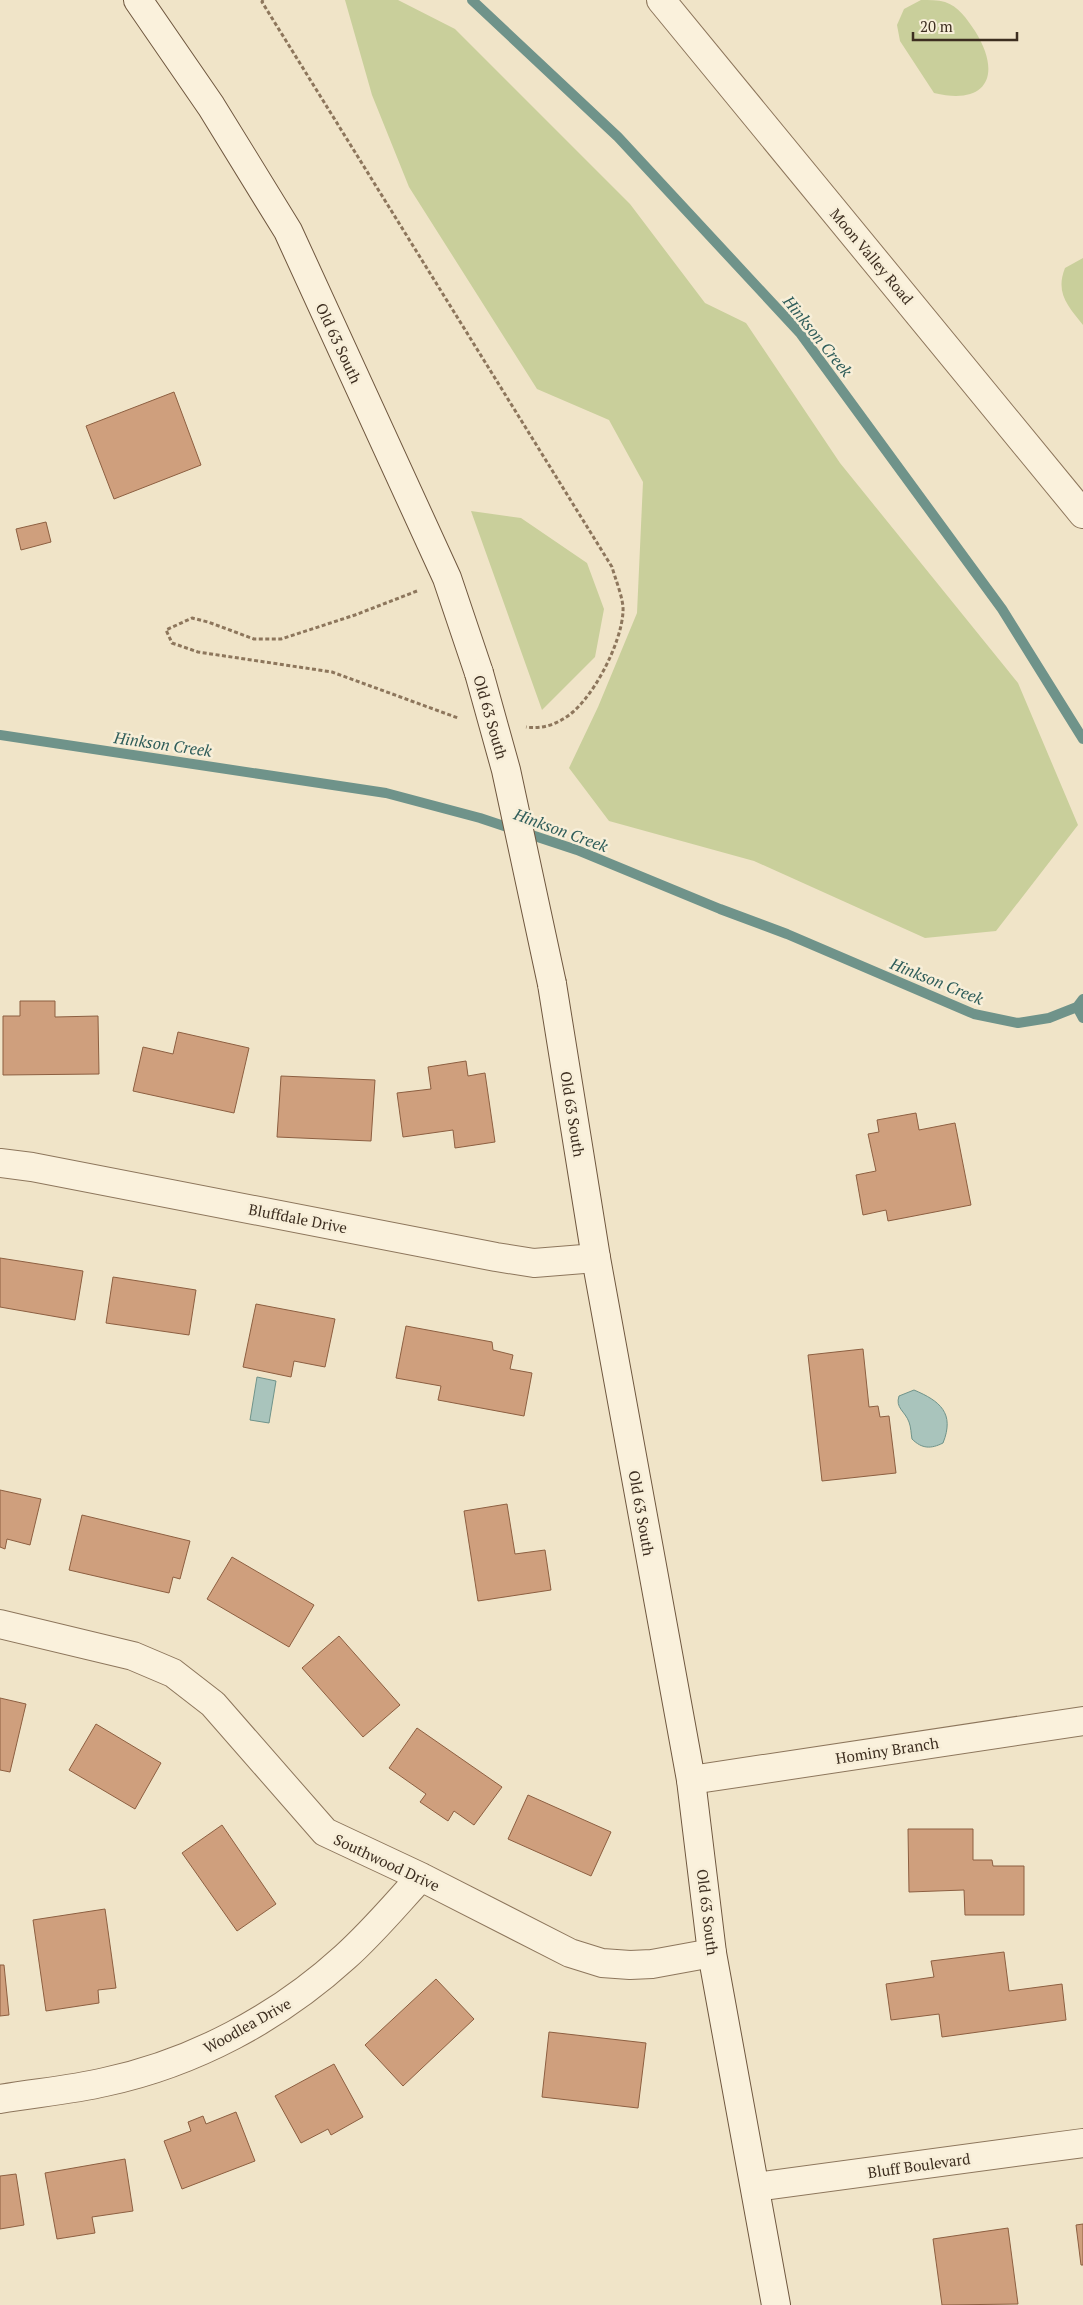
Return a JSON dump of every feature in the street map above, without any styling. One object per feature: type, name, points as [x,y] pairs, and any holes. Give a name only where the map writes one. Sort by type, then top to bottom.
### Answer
[{"type":"street","name":"Old 63 South","points":[[138,0],[211,106],[288,231],[447,578],[479,673],[506,770],[552,984],[596,1258],[691,1780],[712,1952],[776,2305]]},
{"type":"street","name":"Moon Valley Road","points":[[661,0],[1083,514]]},
{"type":"street","name":"Bluffdale Drive","points":[[0,1163],[32,1166],[496,1257],[534,1263],[596,1258]]},
{"type":"street","name":"Southwood Drive","points":[[0,1624],[133,1656],[174,1673],[213,1704],[325,1832],[421,1877],[570,1953],[602,1962],[652,1964],[712,1952]]},
{"type":"street","name":"Hominy Branch","points":[[691,1780],[1083,1721]]},
{"type":"street","name":"Woodlea Drive","points":[[0,2099],[105,2082],[171,2064],[230,2038],[292,2000],[317,1981],[346,1956],[421,1877]]},
{"type":"street","name":"Bluff Boulevard","points":[[755,2187],[1083,2143]]},
{"type":"green space","points":[[345,0],[398,0],[455,29],[630,204],[705,303],[746,323],[840,463],[1018,683],[1078,825],[996,931],[925,938],[754,861],[609,821],[569,768],[598,707],[637,613],[643,482],[609,420],[537,389],[409,187],[372,95]]},
{"type":"green space","points":[[921,0],[950,4],[962,13],[975,31],[988,61],[988,73],[985,83],[978,90],[967,95],[952,96],[934,93],[900,41],[897,25],[904,9]]},
{"type":"green space","points":[[1083,258],[1083,325],[1068,305],[1061,285],[1065,268]]},
{"type":"green space","points":[[471,511],[521,518],[587,563],[604,609],[595,657],[542,710]]},
{"type":"water","points":[[257,1377],[276,1381],[269,1423],[250,1420]]},
{"type":"water","points":[[914,1390],[931,1399],[943,1409],[947,1424],[943,1443],[927,1447],[919,1445],[912,1439],[909,1422],[899,1407],[898,1400],[899,1396]]},
{"type":"building","points":[[174,392],[201,465],[114,499],[86,426]]},
{"type":"building","points":[[46,522],[51,542],[21,550],[16,529]]},
{"type":"building","points":[[20,1001],[55,1001],[55,1017],[98,1016],[99,1074],[3,1075],[3,1016],[20,1016]]},
{"type":"building","points":[[178,1032],[249,1048],[234,1113],[133,1091],[143,1047],[173,1054]]},
{"type":"building","points":[[466,1061],[468,1076],[485,1073],[495,1142],[455,1148],[453,1130],[403,1137],[397,1093],[431,1089],[428,1067]]},
{"type":"building","points":[[281,1076],[375,1080],[371,1141],[277,1137]]},
{"type":"building","points":[[916,1113],[919,1130],[955,1123],[971,1205],[888,1221],[886,1210],[863,1215],[856,1175],[876,1171],[868,1134],[879,1132],[877,1120]]},
{"type":"building","points":[[0,1258],[83,1271],[75,1320],[0,1307]]},
{"type":"building","points":[[113,1277],[196,1290],[189,1335],[106,1323]]},
{"type":"building","points":[[256,1304],[335,1319],[325,1367],[294,1361],[291,1377],[243,1367]]},
{"type":"building","points":[[406,1326],[492,1342],[493,1350],[513,1355],[510,1369],[532,1373],[524,1416],[438,1400],[441,1386],[396,1378]]},
{"type":"building","points":[[863,1349],[869,1407],[878,1406],[880,1417],[889,1416],[896,1473],[822,1481],[808,1355]]},
{"type":"building","points":[[0,1490],[41,1499],[30,1545],[7,1539],[5,1549],[0,1547]]},
{"type":"building","points":[[507,1504],[515,1554],[545,1550],[551,1590],[478,1601],[464,1511]]},
{"type":"building","points":[[82,1515],[190,1541],[180,1579],[173,1577],[169,1593],[69,1570]]},
{"type":"building","points":[[232,1557],[314,1605],[289,1647],[207,1599]]},
{"type":"building","points":[[339,1636],[400,1705],[363,1737],[302,1668]]},
{"type":"building","points":[[0,1698],[26,1704],[10,1772],[0,1770]]},
{"type":"building","points":[[96,1724],[161,1763],[135,1809],[69,1770]]},
{"type":"building","points":[[417,1728],[502,1787],[474,1825],[454,1811],[448,1821],[420,1802],[426,1794],[389,1768]]},
{"type":"building","points":[[528,1795],[611,1832],[591,1876],[508,1839]]},
{"type":"building","points":[[222,1825],[276,1904],[237,1931],[182,1853]]},
{"type":"building","points":[[908,1829],[973,1829],[973,1860],[992,1860],[993,1866],[1024,1866],[1024,1915],[965,1915],[964,1890],[909,1892]]},
{"type":"building","points":[[105,1909],[116,1988],[98,1990],[99,2003],[46,2011],[33,1920]]},
{"type":"building","points":[[1004,1952],[1009,1991],[1062,1984],[1066,2020],[942,2037],[939,2014],[891,2020],[886,1984],[934,1977],[931,1961]]},
{"type":"building","points":[[0,1965],[4,1965],[9,2015],[0,2016]]},
{"type":"building","points":[[436,1979],[474,2019],[403,2086],[365,2045]]},
{"type":"building","points":[[549,2032],[646,2043],[638,2108],[542,2097]]},
{"type":"building","points":[[334,2064],[363,2117],[331,2135],[328,2129],[301,2143],[275,2096]]},
{"type":"building","points":[[236,2112],[255,2161],[182,2189],[164,2141],[191,2131],[188,2122],[203,2116],[206,2124]]},
{"type":"building","points":[[125,2159],[133,2211],[92,2217],[95,2233],[57,2239],[45,2173]]},
{"type":"building","points":[[16,2174],[24,2225],[0,2229],[0,2176]]},
{"type":"building","points":[[1083,2224],[1083,2265],[1081,2265],[1076,2225]]},
{"type":"building","points":[[1008,2228],[1018,2304],[942,2305],[933,2239]]},
{"type":"waterway","name":"Hinkson Creek","points":[[472,0],[618,137],[800,333],[1002,609],[1083,739]]},
{"type":"waterway","name":"Hinkson Creek","points":[[0,735],[386,793],[480,818],[577,850],[720,909],[787,934],[974,1014],[1018,1023],[1049,1018],[1077,1007],[1083,999]]},
{"type":"waterway","points":[[1077,1007],[1083,1018]]}]
